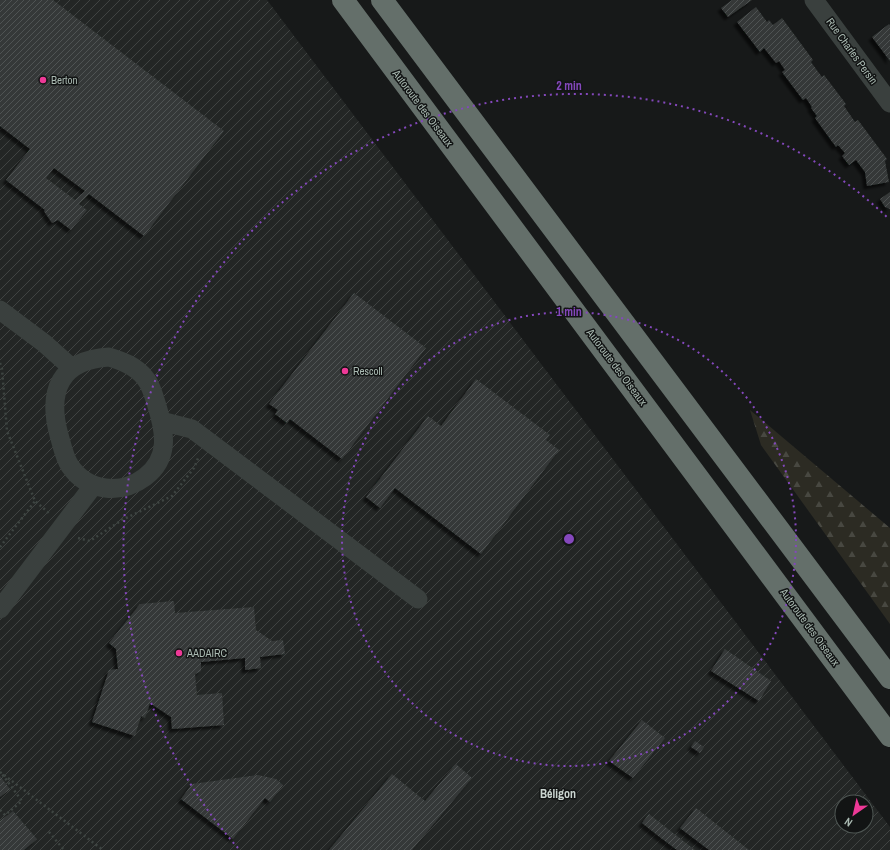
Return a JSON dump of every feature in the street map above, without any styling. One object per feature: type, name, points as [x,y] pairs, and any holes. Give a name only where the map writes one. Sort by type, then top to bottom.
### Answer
[{"type":"highway","name":"Autoroute des Oiseaux","points":[[343,0],[890,736]]},
{"type":"highway","points":[[382,0],[890,678]]},
{"type":"street","name":"Rue Charles Persin","points":[[814,0],[890,102]]},
{"type":"street","points":[[0,310],[44,343],[72,368]]},
{"type":"street","points":[[109,357],[129,364],[145,377],[149,384],[161,421],[164,438],[164,450],[159,461],[148,474],[128,487],[114,489],[93,486],[80,477],[70,466],[61,444],[54,404],[58,384],[72,368],[89,359],[109,357]]},
{"type":"street","points":[[161,421],[192,429],[418,599]]},
{"type":"street","points":[[0,609],[93,486]]},
{"type":"path","points":[[0,363],[7,431],[35,501],[63,526]]},
{"type":"path","points":[[0,548],[35,501]]},
{"type":"path","points":[[0,772],[22,801],[5,815],[0,810]]},
{"type":"path","points":[[0,772],[103,850]]},
{"type":"path","points":[[49,832],[64,850]]},
{"type":"shaded area","points":[[0,0],[267,0],[865,794],[834,794],[834,834],[874,834],[874,806],[890,827],[890,850],[0,850]]},
{"type":"green space","points":[[750,410],[890,528],[890,624],[761,445]]},
{"type":"building","points":[[0,0],[53,0],[224,131],[144,236],[89,194],[79,204],[87,210],[71,230],[58,220],[52,223],[44,211],[45,210],[6,180],[30,149],[0,126]],"holes":[[[54,168],[85,191],[75,200],[46,178]]]},
{"type":"building","points":[[732,0],[752,0],[728,17],[721,8]]},
{"type":"building","points":[[756,7],[767,22],[769,20],[773,25],[782,18],[813,60],[811,62],[816,69],[822,77],[824,75],[846,104],[844,106],[855,122],[858,120],[887,159],[885,161],[889,182],[867,186],[865,172],[856,160],[849,165],[842,156],[845,153],[838,145],[836,147],[815,118],[817,116],[806,98],[803,100],[782,72],[785,70],[779,61],[776,63],[764,48],[760,52],[737,22]]},
{"type":"building","points":[[889,24],[890,25],[890,61],[872,37]]},
{"type":"building","points":[[890,192],[890,209],[885,207],[880,199]]},
{"type":"building","points":[[354,293],[426,348],[342,459],[290,419],[287,423],[275,414],[278,410],[269,404]]},
{"type":"building","points":[[476,379],[550,435],[546,440],[559,450],[481,554],[395,488],[380,508],[366,497],[428,416],[441,426]]},
{"type":"building","points":[[174,601],[175,613],[254,607],[256,630],[272,641],[283,640],[285,654],[260,657],[261,668],[245,670],[245,658],[201,662],[201,671],[195,674],[197,695],[222,693],[224,725],[172,729],[171,717],[150,703],[145,718],[141,716],[135,736],[92,722],[109,670],[118,669],[116,649],[109,643],[140,604]]},
{"type":"building","points":[[725,649],[771,681],[759,701],[711,671]]},
{"type":"building","points":[[642,720],[665,738],[633,778],[609,761]]},
{"type":"building","points":[[695,741],[704,747],[700,753],[691,747]]},
{"type":"building","points":[[456,764],[472,778],[412,850],[329,850],[392,774],[425,801]]},
{"type":"building","points":[[258,775],[276,779],[283,785],[270,802],[265,798],[233,839],[181,799],[192,784]]},
{"type":"building","points":[[0,776],[10,789],[0,797]]},
{"type":"building","points":[[696,808],[749,850],[709,850],[680,828]]},
{"type":"building","points":[[13,811],[37,839],[24,850],[0,850],[0,821]]},
{"type":"building","points":[[649,814],[695,850],[677,850],[661,838],[642,823]]},
{"type":"place","name":"Berton","points":[[43,80]]},
{"type":"place","name":"Rescoll","points":[[345,371]]},
{"type":"place","name":"AADAIRC","points":[[179,653]]},
{"type":"district","name":"Béligon","points":[[558,794]]}]
